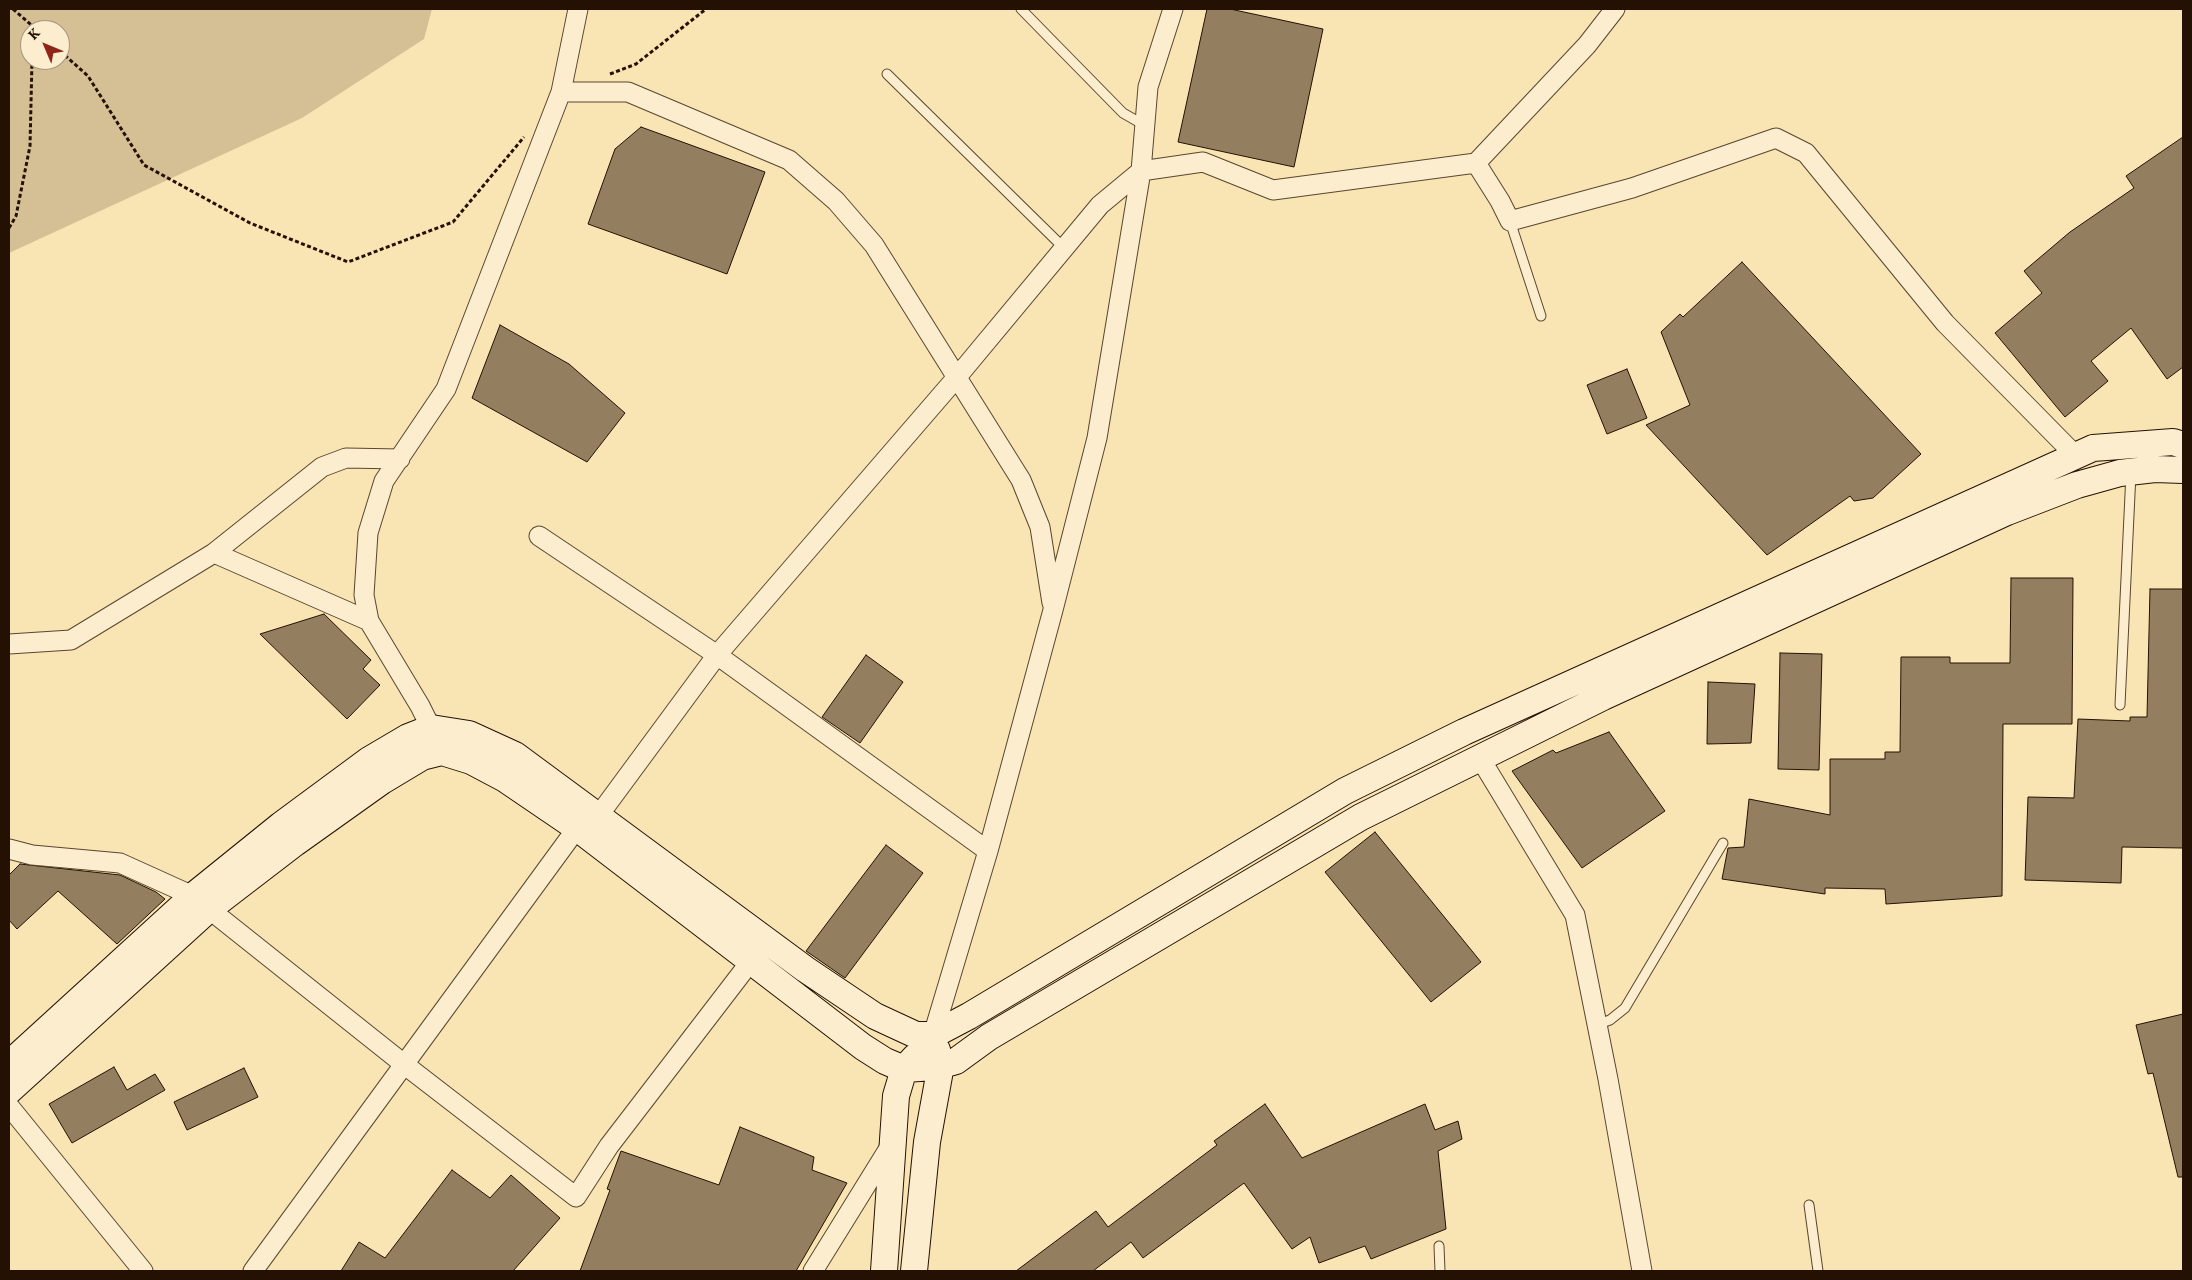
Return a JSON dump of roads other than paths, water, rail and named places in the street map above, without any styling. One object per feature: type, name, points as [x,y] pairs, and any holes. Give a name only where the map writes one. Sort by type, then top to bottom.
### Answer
[{"type":"street","points":[[432,754],[431,728],[420,706],[369,621],[364,594],[368,533],[384,481],[446,389],[561,92],[578,9]]},
{"type":"street","points":[[914,1271],[927,1142],[941,1065],[933,1035],[988,851],[1097,438],[1141,171],[1148,87],[1173,9]]},
{"type":"street","points":[[253,1271],[405,1064],[716,655],[957,377],[1100,205],[1141,171],[1203,162],[1273,190],[1476,163],[1586,45],[1615,9]]},
{"type":"street","points":[[561,92],[628,92],[789,160],[836,201],[874,245],[1021,480],[1040,527],[1053,610]]},
{"type":"street","points":[[1476,163],[1510,221],[1632,188],[1776,138],[1806,153],[1945,323],[2076,456]]},
{"type":"street","points":[[884,1271],[896,1096],[904,1069],[933,1035],[969,1016],[1345,791],[1534,700],[2094,448],[2164,443],[2183,445]]},
{"type":"street","points":[[9,644],[72,640],[214,553],[322,467],[346,458],[400,459]]},
{"type":"street","points":[[9,1092],[281,825],[369,760],[408,737],[431,728],[469,734],[515,755],[588,822],[751,961],[863,1047],[904,1069],[941,1065],[956,1061],[989,1037],[1361,817],[1603,697],[2007,512],[2076,485],[2132,472],[2154,469],[2183,470]]},
{"type":"street","points":[[539,536],[716,655],[988,851]]},
{"type":"street","points":[[214,553],[369,621]]},
{"type":"street","points":[[9,1064],[201,902],[295,843],[382,781],[422,757],[442,752],[471,761],[588,822],[875,1016],[916,1034],[933,1035]]},
{"type":"street","points":[[1480,758],[1575,915],[1642,1271]]},
{"type":"street","points":[[9,849],[32,855],[120,863],[201,902],[576,1197],[609,1146],[751,961]]},
{"type":"street","points":[[790,991],[806,969]]},
{"type":"street","points":[[9,1106],[143,1271]]},
{"type":"street","points":[[812,1271],[894,1141]]},
{"type":"lane","points":[[1021,9],[1123,113],[1137,121],[1145,122]]},
{"type":"lane","points":[[887,74],[1064,248]]},
{"type":"lane","points":[[1510,221],[1541,316]]},
{"type":"lane","points":[[2120,705],[2132,472]]},
{"type":"lane","points":[[1596,1025],[1610,1020],[1625,1008],[1723,843]]},
{"type":"lane","points":[[1808,1205],[1818,1271]]},
{"type":"lane","points":[[1439,1246],[1440,1271]]}]
